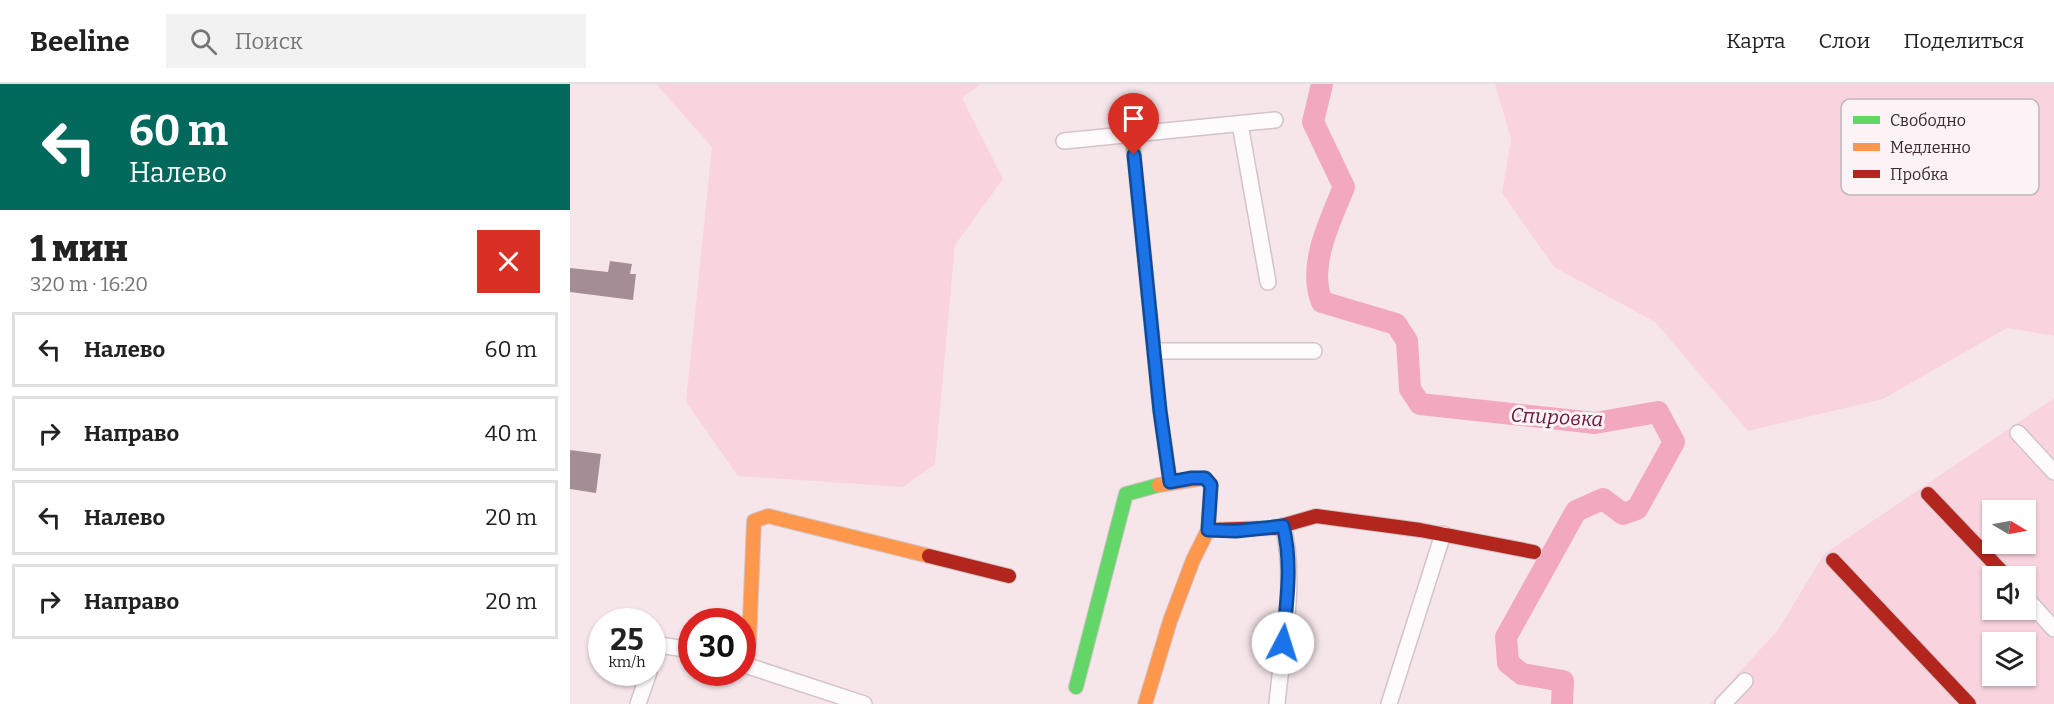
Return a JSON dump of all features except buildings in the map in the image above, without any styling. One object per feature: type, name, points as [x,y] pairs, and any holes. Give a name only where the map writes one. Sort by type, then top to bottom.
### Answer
[{"type":"street","points":[[1064,141],[1275,120]]},
{"type":"street","points":[[1240,124],[1268,282]]},
{"type":"street","points":[[1132,135],[1160,411],[1170,482]]},
{"type":"street","points":[[1155,351],[1314,351]]},
{"type":"street","points":[[2018,433],[2054,472]]},
{"type":"street","points":[[1076,687],[1126,494],[1170,482],[1205,478],[1211,485],[1208,530],[1193,560],[1170,621],[1145,704]]},
{"type":"street","points":[[1928,494],[1996,566]]},
{"type":"street","points":[[750,608],[754,522],[768,516],[1009,576]]},
{"type":"street","points":[[1208,530],[1236,531],[1283,526],[1302,518],[1316,516],[1443,534],[1534,552]]},
{"type":"street","points":[[1277,704],[1289,571],[1288,548],[1283,526]]},
{"type":"street","points":[[1389,704],[1443,534]]},
{"type":"street","points":[[1833,560],[1969,704]]},
{"type":"street","points":[[2036,609],[2054,629]]},
{"type":"street","points":[[756,667],[864,704]]},
{"type":"street","points":[[1723,704],[1744,681]]},
{"type":"street","points":[[638,704],[644,686]]},
{"type":"shaded area","points":[[656,84],[981,84],[962,98],[1003,179],[955,245],[935,464],[903,487],[738,476],[686,402],[712,147]]},
{"type":"shaded area","points":[[1495,84],[2054,84],[2054,336],[2007,328],[1883,399],[1748,431],[1655,322],[1554,267],[1502,193],[1511,139]]},
{"type":"shaded area","points":[[2054,398],[2054,704],[1710,704],[1778,630],[1824,554]]},
{"type":"waterway","name":"Спировка","points":[[1322,84],[1313,122],[1344,187],[1327,229],[1319,259],[1317,274],[1322,302],[1396,324],[1407,341],[1410,389],[1420,404],[1595,423],[1658,412],[1674,442],[1637,509],[1623,514],[1603,499],[1576,511],[1506,637],[1508,663],[1522,674],[1563,681],[1562,704]]},
{"type":"traffic: fast","points":[[1132,135],[1160,411],[1170,482]]},
{"type":"traffic: fast","points":[[1076,687],[1126,494],[1159,485]]},
{"type":"traffic: slow","points":[[1145,704],[1170,621],[1193,560],[1208,530],[1211,485],[1205,478],[1159,485]]},
{"type":"traffic: slow","points":[[750,608],[754,521],[768,516],[929,556]]},
{"type":"traffic: jam","points":[[1928,494],[1996,566]]},
{"type":"traffic: jam","points":[[1208,530],[1274,528],[1316,516],[1420,530],[1534,552]]},
{"type":"traffic: jam","points":[[929,556],[1009,576]]},
{"type":"traffic: jam","points":[[1833,560],[1969,704]]},
{"type":"route","points":[[1134,155],[1160,411],[1170,482],[1205,478],[1211,485],[1208,530],[1236,531],[1283,526],[1288,548],[1289,571],[1283,643]]}]
